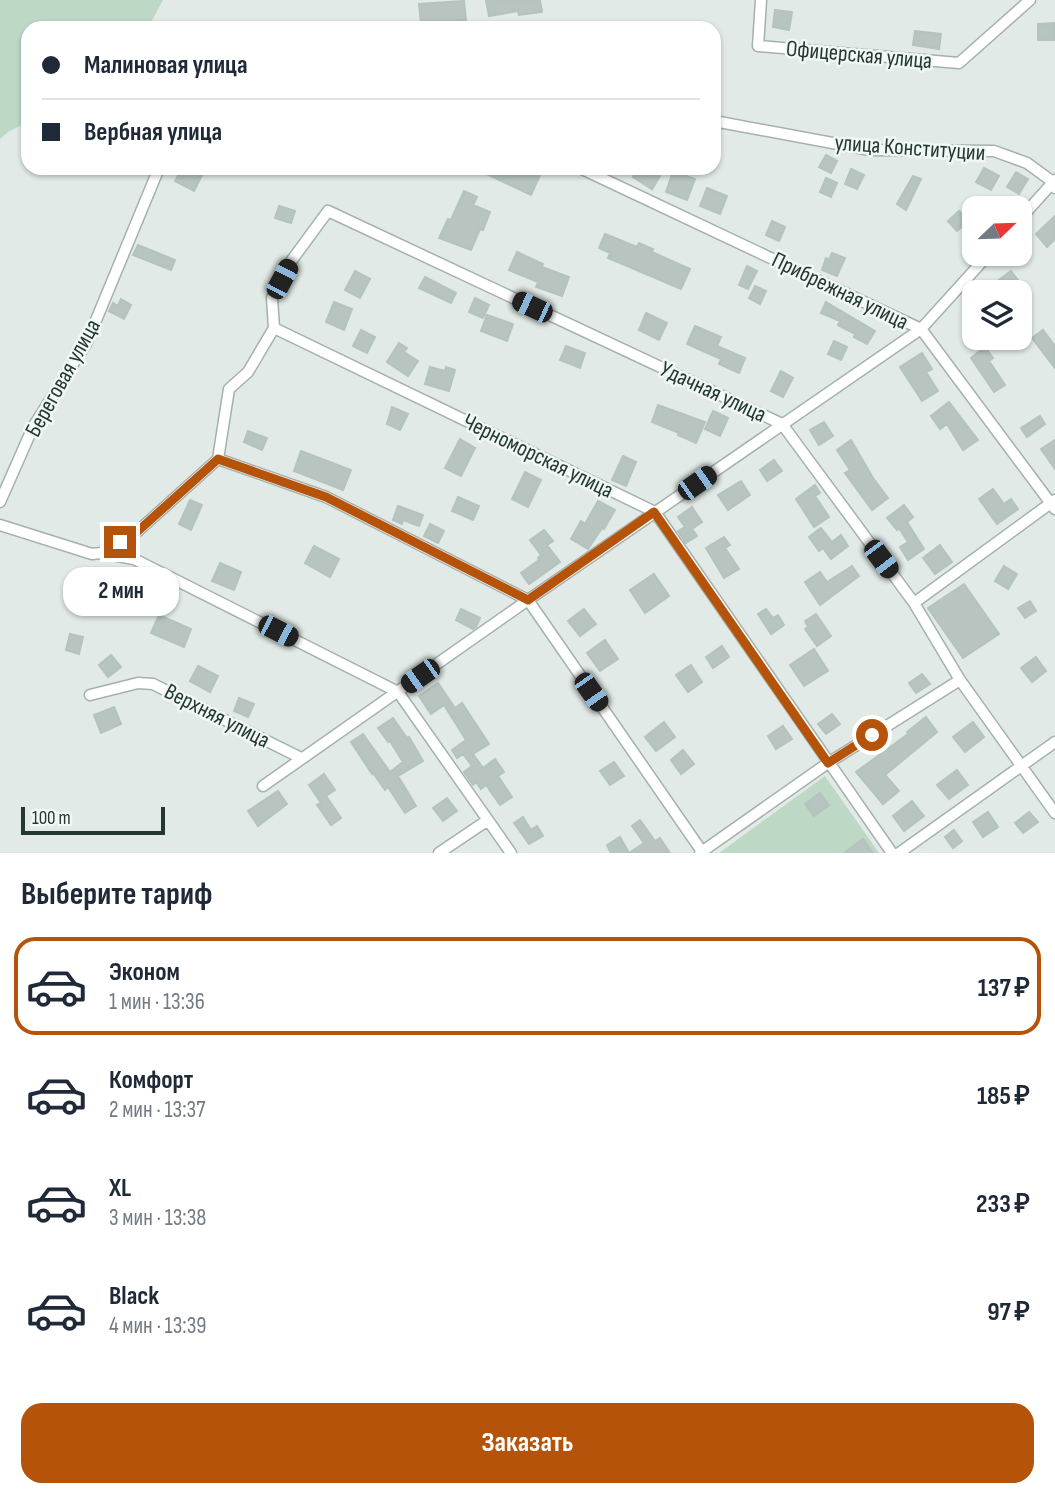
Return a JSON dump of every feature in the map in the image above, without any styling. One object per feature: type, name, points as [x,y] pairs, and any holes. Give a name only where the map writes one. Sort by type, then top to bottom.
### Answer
[{"type":"street","name":"Офицерская улица","points":[[761,0],[758,46],[959,64],[1030,0]]},
{"type":"street","name":"улица Конституции","points":[[721,122],[870,150],[993,152],[1027,163],[1054,183]]},
{"type":"street","name":"Береговая улица","points":[[0,502],[33,427],[87,342],[157,175]]},
{"type":"street","name":"Прибрежная улица","points":[[595,175],[921,329],[1054,504]]},
{"type":"street","points":[[1032,206],[1054,183]]},
{"type":"street","name":"Удачная улица","points":[[274,328],[272,298],[292,260],[328,211],[782,424],[914,603],[960,680],[1055,813]]},
{"type":"street","points":[[263,786],[921,329],[978,266]]},
{"type":"street","points":[[101,553],[138,531],[218,459],[229,388],[248,372],[274,328]]},
{"type":"street","name":"Черноморская улица","points":[[274,328],[654,512],[892,853]]},
{"type":"street","points":[[218,459],[326,497],[528,600],[702,852],[828,763],[960,680]]},
{"type":"street","points":[[914,603],[1054,504]]},
{"type":"street","points":[[0,525],[92,554],[134,559],[398,692],[511,853]]},
{"type":"street","name":"Верхняя улица","points":[[90,695],[138,682],[153,684],[301,758]]},
{"type":"street","points":[[899,853],[1055,742]]},
{"type":"street","points":[[439,853],[488,820]]},
{"type":"green space","points":[[0,0],[163,0],[152,21],[21,21],[21,126],[0,139]]},
{"type":"green space","points":[[825,776],[879,853],[719,853]]},
{"type":"building","points":[[486,0],[540,0],[542,12],[519,15],[518,11],[489,16]]},
{"type":"building","points":[[464,1],[466,20],[421,21],[419,4]]},
{"type":"building","points":[[775,10],[792,12],[789,30],[773,27]]},
{"type":"building","points":[[1055,23],[1055,40],[1038,40],[1038,24]]},
{"type":"building","points":[[915,31],[941,34],[939,49],[913,45]]},
{"type":"building","points":[[826,155],[837,161],[831,173],[819,167]]},
{"type":"building","points":[[984,168],[999,176],[991,190],[976,182]]},
{"type":"building","points":[[851,169],[864,175],[857,189],[845,184]]},
{"type":"building","points":[[1016,172],[1028,179],[1019,194],[1007,187]]},
{"type":"building","points":[[178,175],[202,175],[194,191],[175,181]]},
{"type":"building","points":[[489,175],[540,175],[531,195]]},
{"type":"building","points":[[634,175],[660,176],[652,189],[633,177]]},
{"type":"building","points":[[672,175],[695,179],[687,200],[666,192]]},
{"type":"building","points":[[913,176],[921,179],[906,210],[897,204]]},
{"type":"building","points":[[826,178],[837,183],[831,197],[820,192]]},
{"type":"building","points":[[707,188],[727,196],[720,214],[700,206]]},
{"type":"building","points":[[464,191],[477,197],[473,205],[490,212],[471,250],[439,238],[448,219],[451,220]]},
{"type":"building","points":[[279,206],[295,211],[291,223],[275,218]]},
{"type":"building","points":[[959,211],[962,214],[962,226],[957,231],[948,221]]},
{"type":"building","points":[[1055,216],[1055,239],[1047,247],[1036,234]]},
{"type":"building","points":[[772,221],[785,227],[779,241],[766,235]]},
{"type":"building","points":[[605,234],[637,247],[639,243],[653,249],[652,252],[690,269],[681,289],[608,258],[610,253],[599,248]]},
{"type":"building","points":[[138,245],[175,260],[171,270],[133,255]]},
{"type":"building","points":[[517,252],[543,264],[542,267],[569,277],[562,296],[536,287],[538,282],[509,270]]},
{"type":"building","points":[[832,253],[845,258],[837,276],[822,270],[826,258],[829,260]]},
{"type":"building","points":[[747,266],[757,271],[748,289],[739,285]]},
{"type":"building","points":[[355,271],[370,279],[360,298],[345,290]]},
{"type":"building","points":[[1011,271],[1018,280],[999,280]]},
{"type":"building","points":[[425,277],[456,293],[451,303],[419,288]]},
{"type":"building","points":[[755,286],[766,291],[760,304],[749,298]]},
{"type":"building","points":[[475,298],[489,305],[483,318],[469,312]]},
{"type":"building","points":[[121,299],[131,305],[124,319],[109,311],[113,303],[118,306]]},
{"type":"building","points":[[334,302],[352,309],[344,330],[326,322]]},
{"type":"building","points":[[826,302],[875,331],[867,344],[838,325],[840,321],[821,313]]},
{"type":"building","points":[[646,313],[667,323],[659,340],[639,330]]},
{"type":"building","points":[[487,315],[513,324],[507,341],[481,331]]},
{"type":"building","points":[[695,326],[721,337],[717,346],[745,358],[739,373],[719,364],[721,359],[687,344]]},
{"type":"building","points":[[361,330],[375,337],[367,353],[353,346]]},
{"type":"building","points":[[1043,330],[1055,346],[1055,368],[1032,338]]},
{"type":"building","points":[[834,341],[847,347],[841,360],[828,354]]},
{"type":"building","points":[[399,343],[407,348],[404,352],[418,361],[408,376],[387,362]]},
{"type":"building","points":[[566,346],[585,353],[580,368],[560,360]]},
{"type":"building","points":[[981,350],[987,350],[993,358],[989,361],[1005,385],[994,392],[971,358]]},
{"type":"building","points":[[922,353],[932,369],[926,372],[938,391],[922,401],[900,367]]},
{"type":"building","points":[[430,367],[445,371],[446,367],[455,370],[449,391],[425,384]]},
{"type":"building","points":[[781,371],[793,378],[783,397],[771,391]]},
{"type":"building","points":[[949,402],[978,440],[963,450],[947,424],[940,429],[931,416]]},
{"type":"building","points":[[658,405],[705,422],[696,443],[652,422]]},
{"type":"building","points":[[392,407],[408,414],[400,430],[387,424]]},
{"type":"building","points":[[713,411],[728,418],[720,436],[705,429]]},
{"type":"building","points":[[1040,416],[1045,424],[1027,437],[1021,428]]},
{"type":"building","points":[[824,422],[833,436],[819,445],[810,430]]},
{"type":"building","points":[[248,431],[267,438],[262,450],[244,442]]},
{"type":"building","points":[[460,439],[475,448],[461,476],[445,468]]},
{"type":"building","points":[[851,440],[888,498],[872,510],[845,473],[850,470],[837,450]]},
{"type":"building","points":[[1055,440],[1055,469],[1041,449]]},
{"type":"building","points":[[301,451],[351,470],[343,490],[294,471]]},
{"type":"building","points":[[623,456],[636,462],[626,486],[612,480]]},
{"type":"building","points":[[774,460],[782,471],[767,481],[760,470]]},
{"type":"building","points":[[525,472],[541,480],[528,507],[512,499]]},
{"type":"building","points":[[741,481],[750,495],[728,510],[718,495]]},
{"type":"building","points":[[815,485],[820,493],[815,496],[829,517],[814,527],[796,499]]},
{"type":"building","points":[[993,489],[1004,504],[1011,499],[1018,509],[997,524],[979,499]]},
{"type":"building","points":[[458,497],[479,506],[473,520],[452,511]]},
{"type":"building","points":[[190,500],[202,505],[191,530],[179,524]]},
{"type":"building","points":[[598,501],[615,510],[588,549],[571,539],[581,521],[585,524]]},
{"type":"building","points":[[904,505],[913,517],[907,522],[924,549],[908,560],[900,547],[908,542],[899,528],[897,530],[887,518]]},
{"type":"building","points":[[398,506],[423,515],[419,526],[403,520],[402,524],[393,520]]},
{"type":"building","points":[[692,507],[702,522],[692,529],[697,536],[686,543],[678,531],[685,527],[678,517]]},
{"type":"building","points":[[430,524],[444,531],[438,543],[424,536]]},
{"type":"building","points":[[821,528],[832,542],[841,535],[848,546],[831,559],[823,548],[819,551],[809,537]]},
{"type":"building","points":[[544,530],[553,541],[547,545],[560,562],[529,584],[521,573],[539,560],[541,555],[530,540]]},
{"type":"building","points":[[724,537],[730,545],[725,548],[739,569],[724,578],[706,548]]},
{"type":"building","points":[[940,545],[952,562],[935,574],[923,558]]},
{"type":"building","points":[[314,546],[339,559],[330,577],[305,563]]},
{"type":"building","points":[[220,563],[241,572],[234,590],[212,581]]},
{"type":"building","points":[[852,566],[859,576],[820,605],[805,582],[820,572],[827,582]]},
{"type":"building","points":[[1004,566],[1017,574],[1008,589],[995,581]]},
{"type":"building","points":[[654,574],[669,596],[645,613],[630,590]]},
{"type":"building","points":[[964,584],[999,634],[963,658],[928,608]]},
{"type":"building","points":[[1030,601],[1036,611],[1025,618],[1018,608]]},
{"type":"building","points":[[461,609],[480,618],[476,627],[473,629],[456,620]]},
{"type":"building","points":[[584,609],[596,624],[580,636],[568,621]]},
{"type":"building","points":[[766,609],[773,618],[778,615],[784,625],[771,634],[758,614]]},
{"type":"building","points":[[816,614],[831,636],[817,646],[805,629],[808,627],[805,621]]},
{"type":"building","points":[[159,615],[191,629],[184,647],[151,633]]},
{"type":"building","points":[[70,634],[83,637],[79,654],[66,650]]},
{"type":"building","points":[[605,640],[618,659],[600,671],[587,653]]},
{"type":"building","points":[[722,646],[729,657],[713,668],[706,657]]},
{"type":"building","points":[[814,649],[828,671],[804,686],[790,665]]},
{"type":"building","points":[[111,655],[121,667],[108,677],[99,665]]},
{"type":"building","points":[[1036,657],[1046,671],[1032,682],[1021,668]]},
{"type":"building","points":[[691,665],[702,682],[688,692],[676,675]]},
{"type":"building","points":[[198,666],[218,676],[210,692],[190,681]]},
{"type":"building","points":[[922,674],[930,684],[916,693],[909,683]]},
{"type":"building","points":[[438,683],[455,708],[462,703],[489,744],[473,754],[483,768],[495,759],[504,772],[498,776],[512,797],[500,805],[486,785],[481,789],[476,782],[473,785],[464,772],[472,766],[463,754],[457,758],[452,750],[466,740],[444,705],[431,714],[419,696]]},
{"type":"building","points":[[239,698],[254,704],[248,717],[234,711]]},
{"type":"building","points":[[114,707],[121,724],[101,733],[94,715]]},
{"type":"building","points":[[832,714],[840,724],[826,734],[818,724]]},
{"type":"building","points":[[926,717],[937,732],[885,775],[899,791],[883,804],[856,772],[908,734],[907,732]]},
{"type":"building","points":[[393,718],[407,738],[409,737],[423,761],[398,776],[416,806],[405,813],[388,787],[385,790],[372,774],[351,742],[363,734],[390,772],[403,762],[378,728]]},
{"type":"building","points":[[664,722],[675,737],[656,751],[645,737]]},
{"type":"building","points":[[973,722],[984,737],[965,752],[953,737]]},
{"type":"building","points":[[783,726],[792,739],[776,749],[768,736]]},
{"type":"building","points":[[683,750],[694,764],[681,774],[671,760]]},
{"type":"building","points":[[614,762],[624,776],[610,785],[600,771]]},
{"type":"building","points":[[957,770],[968,785],[949,799],[937,785]]},
{"type":"building","points":[[324,774],[335,790],[326,796],[341,818],[331,825],[317,805],[321,803],[309,785]]},
{"type":"building","points":[[278,791],[287,804],[258,826],[248,811]]},
{"type":"building","points":[[820,793],[829,805],[814,816],[805,804]]},
{"type":"building","points":[[447,798],[457,811],[443,821],[433,808]]},
{"type":"building","points":[[912,801],[924,816],[904,831],[893,816]]},
{"type":"building","points":[[988,812],[998,827],[983,837],[973,822]]},
{"type":"building","points":[[1029,812],[1038,822],[1023,833],[1015,823]]},
{"type":"building","points":[[523,817],[531,830],[537,826],[543,836],[529,844],[514,823]]},
{"type":"building","points":[[640,820],[655,841],[660,838],[670,853],[629,853],[644,843],[632,826]]},
{"type":"building","points":[[954,830],[962,841],[953,848],[945,837]]},
{"type":"building","points":[[620,837],[629,853],[611,853],[607,845]]},
{"type":"building","points":[[863,839],[873,853],[844,853]]},
{"type":"route","points":[[120,542],[138,531],[218,459],[326,497],[528,600],[654,512],[828,763],[872,735]]}]
